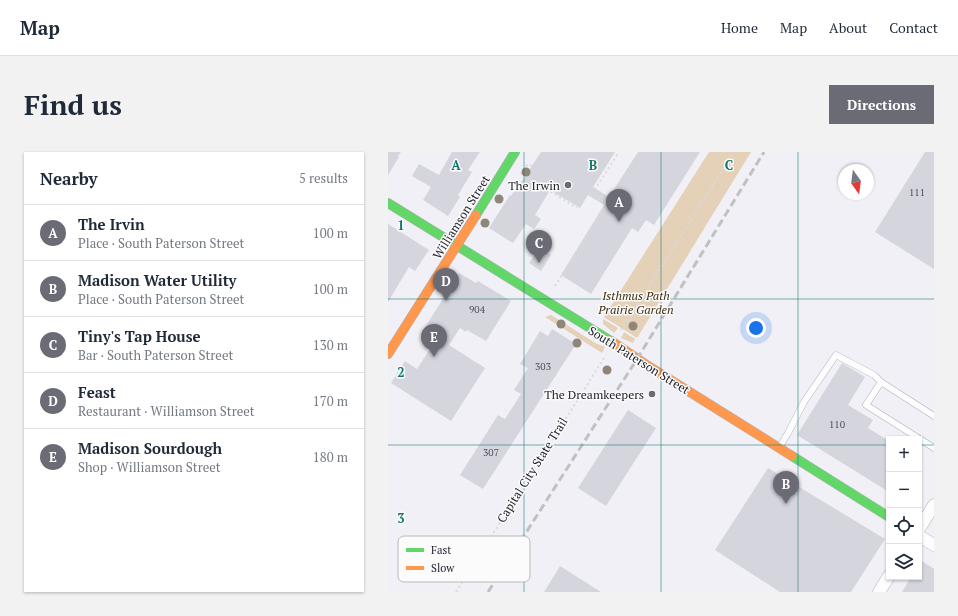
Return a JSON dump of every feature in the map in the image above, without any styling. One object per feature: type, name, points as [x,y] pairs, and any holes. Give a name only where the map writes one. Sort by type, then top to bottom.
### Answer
[{"type":"street","name":"Williamson Street","points":[[388,354],[515,152]]},
{"type":"street","name":"South Paterson Street","points":[[388,203],[613,342],[645,364],[886,515]]},
{"type":"street","points":[[922,524],[934,505]]},
{"type":"street","points":[[922,538],[934,545]]},
{"type":"street","points":[[879,592],[886,580]]},
{"type":"lane","points":[[778,448],[788,433],[804,402],[836,355],[874,375],[881,382],[934,416]]},
{"type":"lane","points":[[881,382],[866,405],[934,448]]},
{"type":"path","points":[[555,286],[607,204],[592,194],[619,152]]},
{"type":"path","points":[[619,333],[734,152]]},
{"type":"path","points":[[526,165],[530,167],[532,164],[533,165]]},
{"type":"path","points":[[521,173],[577,208]]},
{"type":"path","name":"Capital City State Trail","points":[[491,536],[607,352]]},
{"type":"path","name":"Capital City State Trail","points":[[456,592],[462,582]]},
{"type":"green space","name":"Isthmus Path Prairie Garden","points":[[709,152],[751,152],[637,338],[604,317]]},
{"type":"green space","points":[[551,315],[595,343],[605,347],[602,353],[545,317]]},
{"type":"green space","points":[[603,319],[618,328],[614,333],[603,324]]},
{"type":"green space","points":[[624,332],[635,339],[633,343],[621,338]]},
{"type":"building","points":[[388,152],[401,152],[388,175]]},
{"type":"building","points":[[452,152],[480,152],[468,170],[472,172],[458,195],[460,197],[448,216],[423,200],[431,187],[412,176],[419,164],[439,175]]},
{"type":"building","points":[[541,152],[615,152],[593,187],[609,197],[638,152],[700,152],[654,225],[646,220],[638,232],[632,228],[591,294],[561,275],[604,205],[588,195],[580,208],[550,190],[535,215],[541,219],[534,229],[526,224],[513,243],[489,228],[510,195],[511,196],[517,186],[518,187]]},
{"type":"building","points":[[925,152],[934,152],[934,269],[875,232]]},
{"type":"building","points":[[388,224],[429,250],[415,271],[409,267],[388,302]]},
{"type":"building","points":[[539,248],[551,255],[541,271],[529,263]]},
{"type":"building","points":[[459,273],[476,283],[478,281],[511,301],[486,341],[467,330],[466,332],[460,328],[449,345],[485,368],[451,421],[391,383],[405,361],[417,369],[437,338],[424,329]]},
{"type":"building","points":[[552,329],[576,344],[483,489],[460,475],[498,415],[505,419],[521,394],[514,390],[528,368],[520,364],[540,331],[548,336]]},
{"type":"building","points":[[842,363],[865,377],[848,405],[873,420],[868,428],[886,439],[886,490],[797,435]]},
{"type":"building","points":[[628,410],[656,428],[606,506],[578,488]]},
{"type":"building","points":[[768,468],[885,539],[851,592],[780,592],[715,550]]},
{"type":"building","points":[[922,561],[934,569],[934,592],[902,592],[909,580],[922,580]]},
{"type":"building","points":[[560,566],[601,592],[544,592]]},
{"type":"railway","points":[[524,536],[637,359],[764,152]]},
{"type":"railway","points":[[488,592],[494,582]]},
{"type":"traffic: fast","points":[[476,215],[515,152]]},
{"type":"traffic: fast","points":[[388,203],[611,341]]},
{"type":"traffic: fast","points":[[792,456],[886,515]]},
{"type":"traffic: slow","points":[[388,354],[476,215]]},
{"type":"traffic: slow","points":[[611,341],[792,456]]},
{"type":"place","name":"The Irwin","points":[[568,185]]},
{"type":"place","name":"The Irvin","points":[[619,222]]},
{"type":"place","name":"Tiny's Tap House","points":[[539,263]]},
{"type":"place","name":"Feast","points":[[446,301]]},
{"type":"place","name":"Madison Sourdough","points":[[434,357]]},
{"type":"place","name":"The Dreamkeepers","points":[[652,394]]},
{"type":"place","name":"Madison Water Utility","points":[[786,504]]}]
